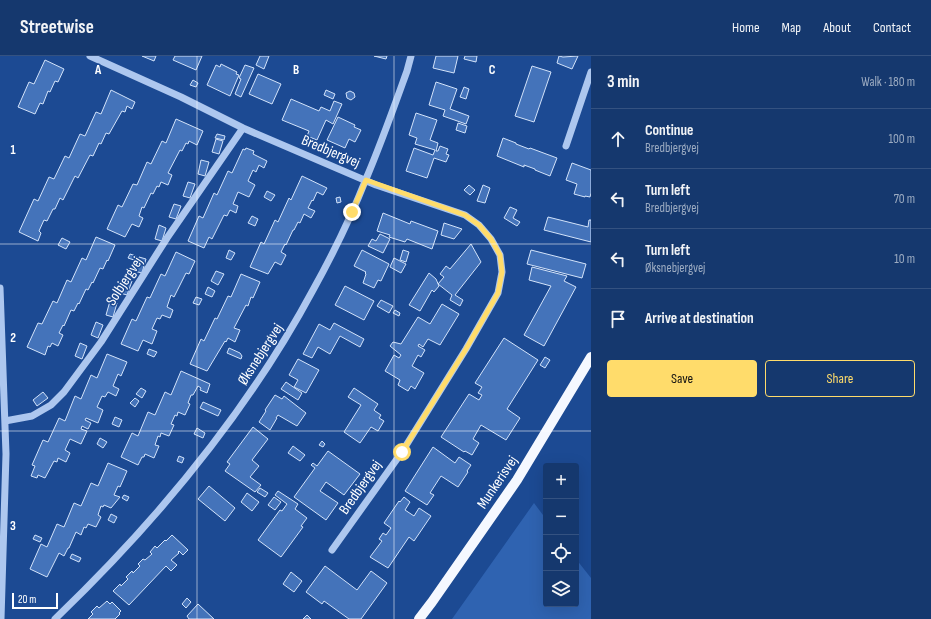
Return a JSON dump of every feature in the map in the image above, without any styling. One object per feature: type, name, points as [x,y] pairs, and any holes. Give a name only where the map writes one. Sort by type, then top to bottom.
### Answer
[{"type":"main road","name":"Munkerisvej","points":[[419,619],[517,480],[591,357]]},
{"type":"street","name":"Bredbjergvej","points":[[90,56],[181,97],[243,128],[366,180],[465,215],[479,225],[491,239],[500,255],[502,272],[498,293],[466,349],[402,452],[332,550]]},
{"type":"street","name":"Øksnebjergvej","points":[[55,619],[110,565],[194,469],[247,398],[284,341],[314,289],[366,180],[407,71],[411,56]]},
{"type":"street","points":[[566,146],[591,72]]},
{"type":"street","name":"Solbjergvej","points":[[5,421],[32,416],[51,404],[64,392],[101,342],[167,238],[243,128]]},
{"type":"street","points":[[0,288],[5,421],[3,454],[1,619]]},
{"type":"shaded area","points":[[534,503],[543,515],[543,607],[579,607],[579,563],[591,578],[591,619],[452,619]]},
{"type":"building","points":[[142,56],[156,56],[154,61]]},
{"type":"building","points":[[175,56],[202,56],[196,70],[173,60]]},
{"type":"building","points":[[260,56],[269,56],[264,69],[256,65]]},
{"type":"building","points":[[374,56],[387,56],[386,59]]},
{"type":"building","points":[[436,56],[458,56],[454,73],[433,68]]},
{"type":"building","points":[[465,56],[477,56],[476,62],[464,59]]},
{"type":"building","points":[[559,56],[578,56],[572,69],[557,63]]},
{"type":"building","points":[[45,60],[64,69],[58,82],[55,81],[50,92],[48,91],[43,104],[40,103],[35,114],[18,107],[29,82],[34,84]]},
{"type":"building","points":[[221,64],[237,72],[236,74],[239,75],[230,96],[207,85],[216,65],[220,67]]},
{"type":"building","points":[[245,65],[254,68],[241,97],[235,94],[241,79],[239,78]]},
{"type":"building","points":[[532,66],[551,72],[534,122],[515,116]]},
{"type":"building","points":[[258,74],[281,84],[272,104],[249,94]]},
{"type":"building","points":[[193,80],[198,83],[196,87],[190,85]]},
{"type":"building","points":[[436,82],[457,89],[450,109],[469,116],[466,124],[443,116],[445,110],[429,105]]},
{"type":"building","points":[[464,87],[469,89],[466,99],[460,97]]},
{"type":"building","points":[[111,90],[135,102],[132,109],[127,106],[125,112],[122,111],[109,134],[106,133],[101,144],[99,143],[93,156],[90,155],[78,178],[75,176],[63,200],[60,198],[47,221],[44,220],[39,231],[41,233],[38,241],[19,232],[34,199],[38,201],[49,177],[54,179],[65,156],[69,158],[80,134],[85,136],[96,112],[101,114]]},
{"type":"building","points":[[326,90],[335,94],[333,99],[324,95]]},
{"type":"building","points":[[350,91],[354,93],[355,97],[351,100],[347,98],[346,93]]},
{"type":"building","points":[[291,99],[319,111],[321,107],[330,111],[334,101],[342,104],[333,124],[326,120],[317,140],[307,136],[309,131],[282,120]]},
{"type":"building","points":[[416,113],[437,120],[430,140],[438,143],[436,151],[438,151],[440,146],[448,149],[446,154],[449,155],[446,162],[434,158],[427,178],[406,171],[414,148],[433,155],[435,150],[415,144],[417,138],[409,135]]},
{"type":"building","points":[[338,117],[355,125],[354,127],[361,130],[355,142],[349,139],[345,148],[327,140]]},
{"type":"building","points":[[176,119],[203,131],[197,145],[189,141],[188,144],[186,143],[182,151],[180,150],[168,173],[172,175],[168,185],[161,182],[153,194],[151,193],[144,208],[142,207],[139,216],[143,218],[139,227],[132,224],[125,237],[107,229],[118,205],[122,207],[133,184],[137,185],[147,162],[151,164],[162,141],[166,143]]},
{"type":"building","points":[[458,123],[467,126],[465,133],[456,130]]},
{"type":"building","points":[[217,134],[225,136],[224,140],[215,138]]},
{"type":"building","points":[[503,138],[529,149],[530,148],[557,158],[550,176],[535,169],[524,165],[524,167],[497,156]]},
{"type":"building","points":[[216,139],[223,141],[219,154],[212,152]]},
{"type":"building","points":[[246,148],[254,151],[253,154],[267,161],[264,168],[259,165],[256,172],[253,170],[248,181],[255,185],[249,197],[238,192],[233,204],[238,206],[236,213],[230,210],[227,216],[224,215],[212,239],[209,237],[204,248],[188,241],[199,216],[203,218],[214,193],[217,195],[228,171],[232,173],[243,149],[245,150]]},
{"type":"building","points":[[201,160],[209,162],[205,176],[198,174]]},
{"type":"building","points":[[572,163],[591,170],[590,197],[574,194],[577,184],[566,180]]},
{"type":"building","points":[[302,176],[327,188],[323,195],[317,192],[313,201],[312,200],[308,208],[315,211],[311,218],[304,214],[300,223],[298,222],[281,252],[286,255],[281,265],[275,262],[268,274],[250,267],[261,242],[264,244],[275,220],[278,222],[289,198],[291,200]]},
{"type":"building","points":[[188,182],[195,184],[190,198],[183,196]]},
{"type":"building","points":[[469,185],[475,190],[470,195],[464,190]]},
{"type":"building","points":[[483,185],[490,188],[485,203],[477,201]]},
{"type":"building","points":[[267,191],[275,195],[271,201],[264,197]]},
{"type":"building","points":[[340,197],[341,202],[337,203],[336,198]]},
{"type":"building","points":[[174,204],[181,206],[176,219],[169,217]]},
{"type":"building","points":[[510,207],[517,210],[513,218],[520,222],[517,226],[504,218]]},
{"type":"building","points":[[383,213],[410,224],[411,221],[438,231],[432,249],[407,239],[405,242],[389,237],[390,235],[377,231]]},
{"type":"building","points":[[252,216],[258,219],[255,226],[248,223]]},
{"type":"building","points":[[548,217],[588,227],[589,220],[591,220],[591,242],[544,230]]},
{"type":"building","points":[[444,223],[462,229],[454,239],[441,235]]},
{"type":"building","points":[[159,225],[166,228],[162,241],[155,239]]},
{"type":"building","points":[[380,234],[390,239],[383,253],[368,246],[372,239],[376,241]]},
{"type":"building","points":[[96,237],[115,245],[103,269],[100,268],[93,283],[92,282],[88,290],[86,289],[74,311],[71,310],[59,333],[63,335],[58,346],[52,343],[50,347],[48,346],[45,355],[27,347],[38,323],[42,324],[53,301],[57,303],[67,280],[71,282],[82,258],[86,260]]},
{"type":"building","points":[[62,238],[70,242],[66,249],[58,245]]},
{"type":"building","points":[[471,244],[481,262],[455,295],[463,300],[460,306],[450,300],[452,295],[438,284],[444,277],[440,274],[446,266],[450,269]]},
{"type":"building","points":[[229,250],[235,253],[231,260],[226,258]]},
{"type":"building","points":[[362,250],[389,264],[381,281],[378,280],[374,288],[363,283],[366,272],[354,266]]},
{"type":"building","points":[[403,250],[409,252],[406,262],[400,260]]},
{"type":"building","points":[[531,250],[586,264],[582,278],[527,264]]},
{"type":"building","points":[[176,252],[195,261],[189,274],[186,273],[174,297],[171,295],[167,307],[173,310],[170,318],[162,315],[160,319],[157,318],[152,329],[157,331],[152,344],[143,340],[138,351],[121,344],[132,319],[136,321],[147,297],[150,298],[161,274],[165,276]]},
{"type":"building","points":[[130,254],[136,256],[134,260],[128,258]]},
{"type":"building","points":[[139,257],[146,259],[142,273],[134,271]]},
{"type":"building","points":[[394,258],[406,264],[401,273],[390,267]]},
{"type":"building","points":[[532,267],[567,276],[564,281],[576,287],[544,346],[524,335],[551,286],[529,280]]},
{"type":"building","points":[[216,271],[224,274],[218,285],[211,281]]},
{"type":"building","points":[[429,273],[436,279],[439,286],[434,292],[432,290],[420,311],[409,305]]},
{"type":"building","points":[[241,274],[260,282],[253,298],[251,297],[248,306],[246,305],[234,328],[240,330],[235,342],[228,338],[226,342],[225,341],[207,371],[190,364],[201,339],[204,341],[228,296],[231,297]]},
{"type":"building","points":[[124,279],[132,281],[127,295],[120,293]]},
{"type":"building","points":[[345,286],[374,301],[364,320],[335,305]]},
{"type":"building","points":[[208,287],[215,291],[212,297],[205,294]]},
{"type":"building","points":[[196,297],[202,299],[199,305],[193,303]]},
{"type":"building","points":[[381,300],[393,306],[389,313],[377,306]]},
{"type":"building","points":[[110,301],[117,303],[113,317],[106,315]]},
{"type":"building","points":[[442,304],[459,314],[440,345],[428,339],[423,347],[419,344],[418,346],[425,350],[421,357],[418,355],[412,366],[424,373],[415,389],[411,386],[408,391],[398,385],[400,380],[385,371],[394,355],[399,358],[401,355],[390,346],[393,342],[401,344],[418,317],[430,324]]},
{"type":"building","points":[[395,310],[400,313],[399,316],[393,313]]},
{"type":"building","points":[[96,322],[103,325],[98,338],[91,335]]},
{"type":"building","points":[[334,323],[364,339],[360,347],[340,336],[330,354],[318,347],[312,358],[303,354],[319,324],[330,330]]},
{"type":"building","points":[[504,338],[538,360],[507,409],[520,418],[506,440],[481,425],[473,439],[479,443],[472,455],[465,451],[464,452],[441,437],[469,394],[479,400],[482,395],[478,393],[482,387],[475,383]]},
{"type":"building","points":[[80,343],[87,346],[82,359],[75,356]]},
{"type":"building","points":[[229,348],[240,353],[242,356],[241,359],[227,353]]},
{"type":"building","points":[[149,349],[157,352],[154,357],[147,354]]},
{"type":"building","points":[[107,354],[127,362],[121,376],[118,374],[113,386],[119,389],[116,396],[108,392],[105,397],[102,396],[97,407],[103,410],[98,423],[86,418],[85,420],[91,423],[88,429],[82,426],[81,429],[87,431],[81,444],[70,439],[65,450],[70,453],[66,462],[58,458],[57,462],[54,461],[45,478],[38,475],[37,478],[31,476],[35,466],[32,465],[43,440],[48,442],[59,418],[65,421],[75,396],[81,399],[91,375],[97,378]]},
{"type":"building","points":[[545,357],[550,360],[545,368],[540,365]]},
{"type":"building","points":[[298,359],[319,370],[306,393],[294,387],[298,380],[289,375]]},
{"type":"building","points":[[181,371],[210,384],[207,393],[200,390],[201,388],[198,386],[193,395],[191,395],[188,403],[190,404],[185,415],[178,412],[177,416],[175,415],[171,424],[174,425],[169,436],[161,433],[160,437],[158,436],[155,445],[159,446],[154,458],[145,454],[138,465],[121,457],[132,433],[138,436],[148,412],[155,415],[165,392],[171,395]]},
{"type":"building","points":[[286,382],[302,393],[298,400],[281,389]]},
{"type":"building","points":[[141,388],[146,391],[142,398],[136,394]]},
{"type":"building","points":[[354,388],[378,404],[374,410],[381,415],[379,418],[384,421],[378,431],[371,427],[360,443],[344,432],[361,405],[348,397]]},
{"type":"building","points":[[43,392],[48,398],[37,406],[33,400]]},
{"type":"building","points":[[275,395],[282,399],[284,396],[306,413],[297,426],[278,415],[270,430],[259,422]]},
{"type":"building","points":[[135,398],[139,401],[135,407],[130,403]]},
{"type":"building","points":[[203,402],[221,410],[218,416],[200,408]]},
{"type":"building","points":[[115,417],[122,420],[119,427],[112,424]]},
{"type":"building","points":[[253,427],[268,439],[252,460],[259,466],[250,477],[261,485],[255,492],[225,471],[230,464],[227,462]]},
{"type":"building","points":[[197,428],[205,433],[203,438],[194,434]]},
{"type":"building","points":[[100,438],[107,442],[103,448],[97,444]]},
{"type":"building","points":[[322,441],[325,444],[323,447],[319,445]]},
{"type":"building","points":[[293,446],[305,455],[300,461],[288,453]]},
{"type":"building","points":[[433,447],[455,463],[459,457],[471,465],[458,487],[441,476],[430,493],[434,495],[427,505],[405,491]]},
{"type":"building","points":[[328,451],[360,474],[344,495],[326,482],[320,491],[338,503],[326,520],[294,497],[315,468],[311,465],[313,463],[317,466]]},
{"type":"building","points":[[179,456],[184,458],[182,463],[177,461]]},
{"type":"building","points":[[108,463],[127,471],[120,487],[118,486],[114,495],[120,497],[111,508],[104,505],[103,507],[101,506],[98,515],[101,517],[96,527],[88,524],[86,528],[84,527],[81,535],[76,532],[64,556],[59,553],[47,577],[30,569],[41,544],[47,547],[57,524],[64,527],[74,503],[81,506],[91,483],[98,486]]},
{"type":"building","points":[[209,486],[235,508],[225,521],[198,499]]},
{"type":"building","points":[[260,488],[268,493],[265,497],[257,492]]},
{"type":"building","points":[[278,491],[298,504],[295,509],[307,518],[301,526],[303,527],[281,557],[258,540],[280,510],[282,511],[287,504],[275,495]]},
{"type":"building","points":[[247,493],[259,502],[252,511],[241,502]]},
{"type":"building","points":[[124,495],[129,497],[127,501],[122,498]]},
{"type":"building","points":[[274,497],[281,502],[275,510],[268,505]]},
{"type":"building","points":[[404,497],[410,502],[405,510],[414,516],[419,508],[431,516],[414,541],[409,537],[388,568],[370,557],[382,541],[379,539],[383,533],[386,535],[391,528],[384,523],[399,501],[400,502]]},
{"type":"building","points":[[111,514],[117,517],[114,523],[108,520]]},
{"type":"building","points":[[35,535],[42,538],[40,542],[33,539]]},
{"type":"building","points":[[172,535],[188,550],[183,555],[179,551],[179,553],[171,560],[177,565],[171,571],[166,566],[129,605],[113,591],[128,579],[126,577],[140,566],[138,564],[143,559],[145,560],[152,554],[150,552],[155,546],[157,548]]},
{"type":"building","points":[[72,554],[81,558],[79,562],[70,558]]},
{"type":"building","points":[[325,566],[357,590],[371,571],[387,583],[361,619],[349,619],[324,601],[322,604],[306,592]]},
{"type":"building","points":[[291,572],[302,581],[294,592],[283,584]]},
{"type":"building","points":[[187,598],[191,602],[186,608],[182,604]]},
{"type":"building","points":[[107,601],[110,604],[112,602],[121,611],[115,619],[88,619],[93,614],[91,612],[97,606],[99,608]]},
{"type":"building","points":[[198,604],[214,619],[189,619],[187,616]]},
{"type":"building","points":[[307,615],[311,619],[303,619]]},
{"type":"route","points":[[352,212],[366,180],[376,185],[465,215],[479,225],[491,239],[500,255],[502,272],[498,293],[466,349],[402,452]]}]
